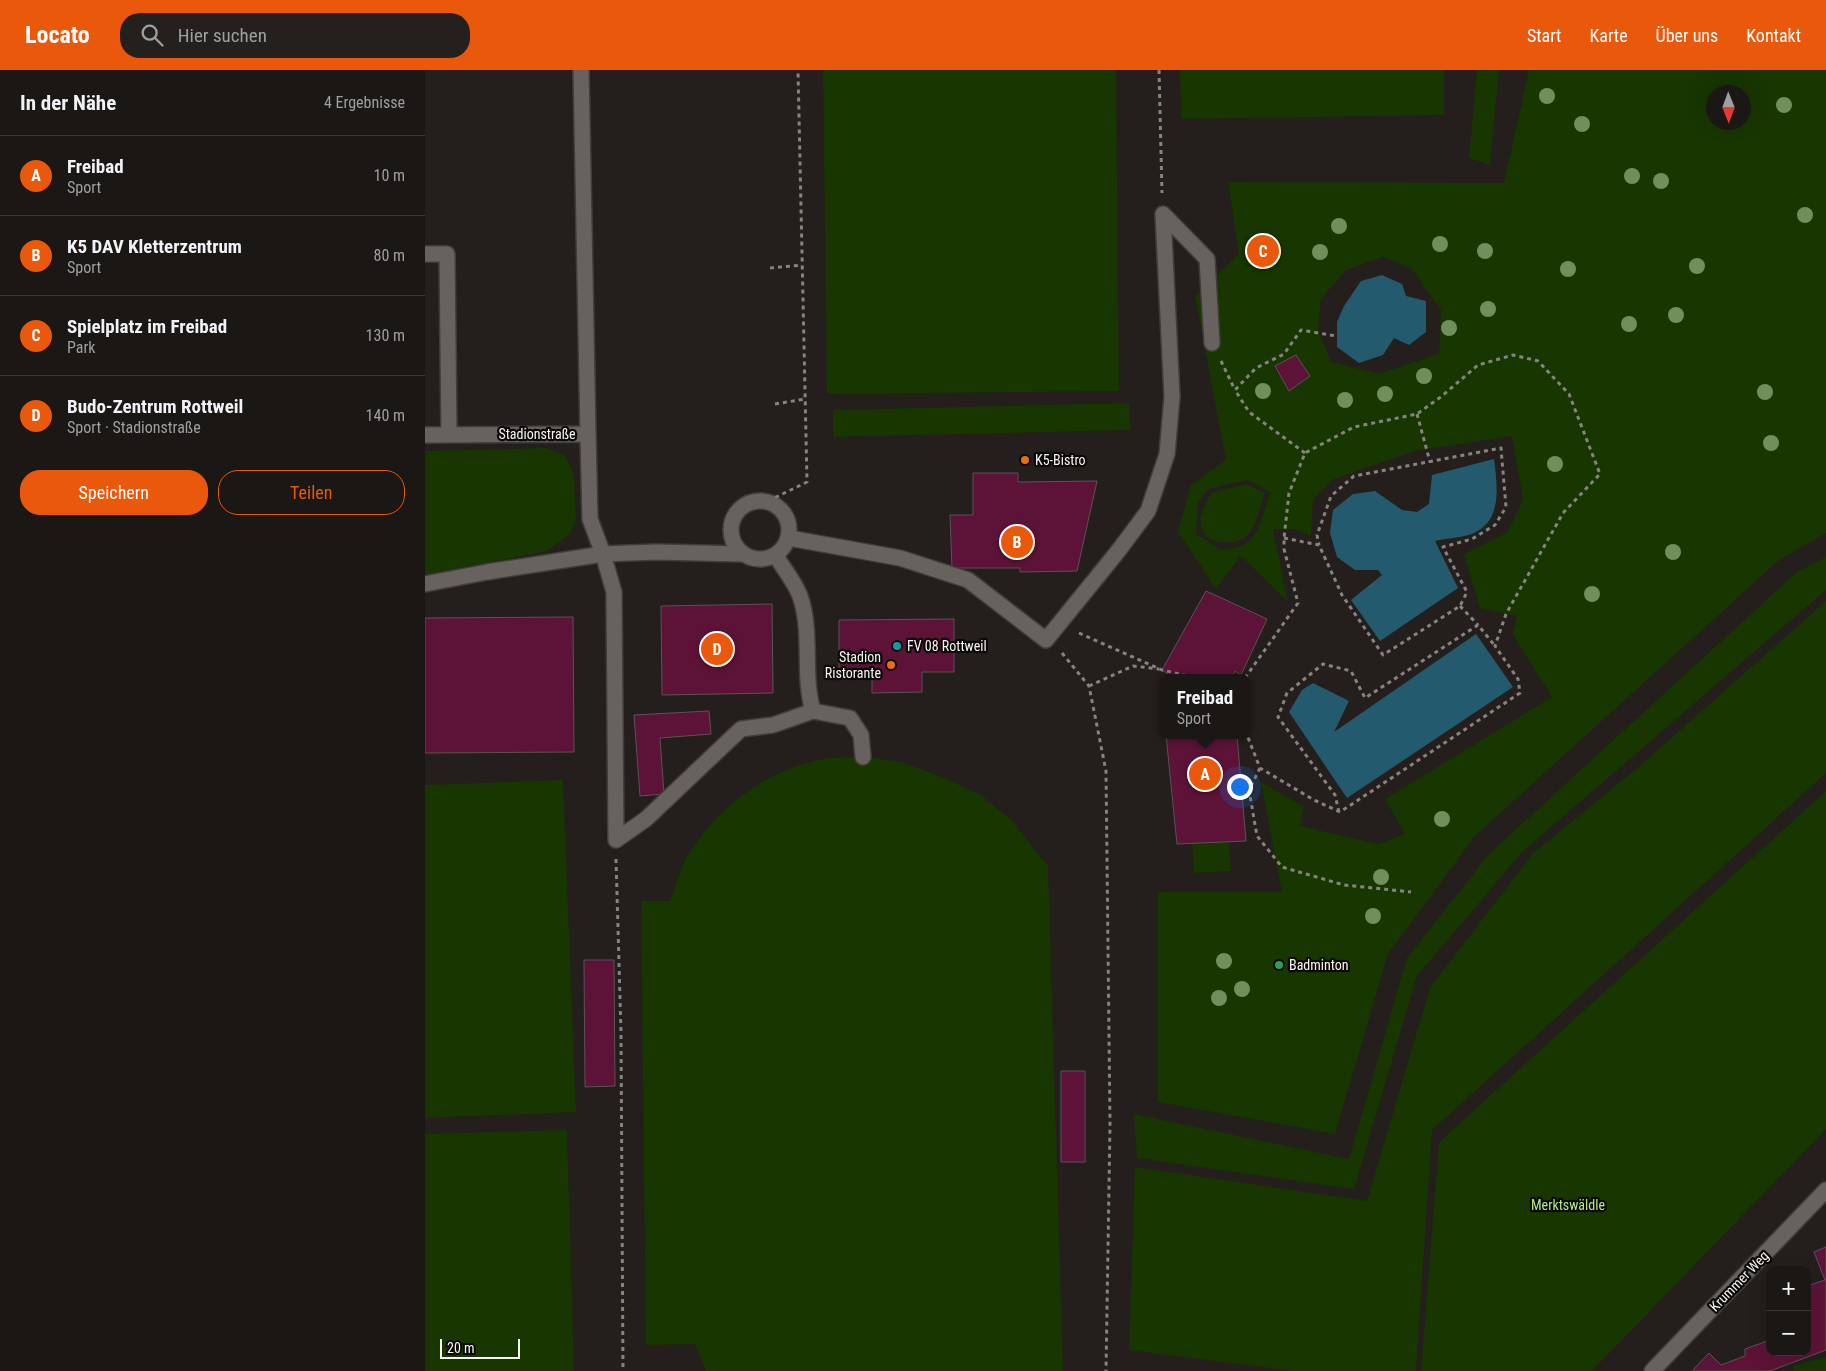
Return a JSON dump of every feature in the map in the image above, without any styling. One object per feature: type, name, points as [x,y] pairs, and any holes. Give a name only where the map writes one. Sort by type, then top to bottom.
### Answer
[{"type":"street","points":[[581,70],[588,434]]},
{"type":"street","points":[[1163,214],[1207,259],[1213,343]]},
{"type":"street","points":[[789,538],[900,558],[968,580],[1046,640],[1148,511],[1167,454],[1172,397],[1163,214]]},
{"type":"street","points":[[425,254],[447,254],[449,434]]},
{"type":"street","name":"Stadionstraße","points":[[425,434],[588,434],[589,518],[615,592],[615,840]]},
{"type":"street","points":[[756,501],[768,501],[778,506],[786,515],[790,526],[789,538],[784,548],[776,556],[765,560],[753,559],[743,554],[735,546],[731,535],[732,523],[737,512],[745,505],[756,501]]},
{"type":"street","points":[[425,584],[487,572],[603,554],[656,552],[743,554]]},
{"type":"street","points":[[776,556],[799,594],[806,620],[809,696],[813,711]]},
{"type":"street","points":[[615,840],[646,819],[741,729],[773,725],[813,711],[850,718],[861,735],[863,757]]},
{"type":"street","name":"Krummer Weg","points":[[1652,1371],[1826,1190]]},
{"type":"path","points":[[768,501],[807,482],[798,70]]},
{"type":"path","points":[[1159,70],[1163,214]]},
{"type":"path","points":[[770,268],[802,266]]},
{"type":"path","points":[[1305,454],[1249,412],[1235,390],[1255,368],[1284,354],[1301,330],[1336,336]]},
{"type":"path","points":[[1248,674],[1298,603],[1284,549],[1284,538],[1289,493],[1305,454],[1354,427],[1417,414],[1442,396],[1478,365],[1513,355],[1538,361],[1569,394],[1600,474],[1563,513],[1506,614],[1495,646]]},
{"type":"path","points":[[775,404],[805,398]]},
{"type":"path","points":[[1417,414],[1430,462]]},
{"type":"path","points":[[1501,448],[1506,506],[1495,525],[1472,539],[1443,547],[1467,592],[1460,606],[1383,655],[1342,595],[1319,545],[1317,536],[1331,496],[1355,476],[1501,448]]},
{"type":"path","points":[[1284,538],[1319,545]]},
{"type":"path","points":[[1340,812],[1520,693],[1518,679],[1495,646],[1460,606]]},
{"type":"path","points":[[1059,624],[1162,670]]},
{"type":"path","points":[[1340,812],[1335,795],[1278,717],[1287,693],[1323,664],[1351,671],[1365,698],[1478,625]]},
{"type":"path","points":[[1046,640],[1063,654],[1089,686],[1106,771],[1110,1124],[1106,1371]]},
{"type":"path","points":[[1089,686],[1133,666],[1180,674]]},
{"type":"path","points":[[1248,739],[1259,768],[1314,800],[1340,812]]},
{"type":"path","points":[[1259,768],[1249,790],[1257,836],[1282,867],[1344,885],[1411,892]]},
{"type":"path","points":[[615,840],[621,1033],[623,1371]]},
{"type":"green space","points":[[823,70],[1116,70],[1119,391],[827,394]]},
{"type":"green space","points":[[1180,70],[1444,70],[1444,115],[1181,119]]},
{"type":"green space","points":[[1477,70],[1499,70],[1490,165],[1469,158]]},
{"type":"green space","points":[[1529,70],[1826,70],[1826,533],[1778,561],[1475,836],[1388,954],[1335,1134],[1158,1102],[1158,892],[1282,892],[1261,782],[1304,807],[1300,826],[1378,844],[1405,834],[1385,799],[1552,697],[1513,635],[1517,616],[1480,608],[1464,554],[1508,532],[1523,499],[1512,436],[1414,451],[1332,480],[1313,500],[1311,536],[1294,529],[1273,529],[1288,602],[1241,556],[1216,589],[1178,532],[1191,485],[1226,460],[1195,296],[1239,254],[1228,182],[1504,183]],"holes":[[[1383,257],[1412,269],[1441,310],[1439,354],[1379,374],[1331,362],[1318,330],[1321,299],[1346,270]],[[1247,480],[1270,492],[1260,523],[1253,537],[1247,542],[1239,547],[1221,550],[1196,534],[1198,503],[1208,489]]]},
{"type":"green space","points":[[1129,403],[1130,430],[833,437],[833,410]]},
{"type":"green space","points":[[546,448],[566,456],[574,475],[576,520],[570,534],[547,551],[425,575],[425,451]]},
{"type":"green space","points":[[1246,484],[1265,493],[1256,522],[1250,532],[1242,540],[1228,543],[1208,537],[1203,532],[1200,522],[1203,509],[1211,493]]},
{"type":"green space","points":[[1826,557],[1826,590],[1523,851],[1417,976],[1354,1189],[1137,1158],[1134,1114],[1349,1159],[1407,958],[1489,854],[1797,572]]},
{"type":"green space","points":[[1826,601],[1826,773],[1432,1130],[1416,1371],[1294,1371],[1129,1350],[1135,1167],[1367,1201],[1430,988],[1532,854],[1635,770]]},
{"type":"green space","points":[[863,757],[901,762],[940,776],[981,795],[1011,820],[1048,866],[1063,1371],[706,1371],[695,1344],[646,1345],[641,901],[670,901],[688,855],[715,819],[749,790],[788,769],[810,762],[832,758]]},
{"type":"green space","points":[[563,780],[576,1112],[425,1118],[425,785]]},
{"type":"green space","name":"Merktswäldle","points":[[1826,791],[1826,1129],[1592,1371],[1421,1371],[1439,1142]]},
{"type":"green space","points":[[1229,840],[1231,871],[1194,873],[1192,842]]},
{"type":"green space","points":[[567,1130],[574,1371],[425,1371],[425,1134]]},
{"type":"green space","points":[[1826,1357],[1826,1371],[1794,1371],[1792,1366]]},
{"type":"water","points":[[1382,275],[1402,284],[1406,296],[1426,301],[1426,332],[1409,345],[1394,338],[1383,355],[1359,363],[1337,347],[1337,322],[1344,306],[1361,281]]},
{"type":"water","points":[[1494,459],[1497,490],[1494,510],[1490,519],[1474,533],[1435,541],[1458,588],[1380,641],[1351,600],[1382,575],[1378,570],[1355,570],[1337,557],[1330,533],[1333,510],[1353,494],[1375,491],[1402,510],[1417,512],[1429,504],[1432,475]]},
{"type":"water","points":[[1476,634],[1513,687],[1347,798],[1289,712],[1302,690],[1313,683],[1349,701],[1334,732]]},
{"type":"building","points":[[1296,355],[1310,376],[1289,391],[1275,366]]},
{"type":"building","points":[[973,473],[1018,473],[1018,482],[1097,481],[1077,571],[1020,572],[1020,568],[952,568],[950,515],[973,515]]},
{"type":"building","points":[[1206,591],[1267,619],[1241,674],[1235,671],[1234,674],[1168,674],[1162,670]]},
{"type":"building","points":[[772,604],[773,693],[662,695],[661,606]]},
{"type":"building","points":[[573,617],[574,752],[425,753],[425,618]]},
{"type":"building","name":"FV 08 Rottweil","points":[[954,619],[954,672],[922,672],[922,692],[872,693],[872,673],[839,673],[839,620]]},
{"type":"building","points":[[709,711],[711,734],[660,738],[664,794],[640,796],[634,715]]},
{"type":"building","points":[[1166,739],[1237,739],[1246,841],[1177,844]]},
{"type":"building","points":[[584,960],[614,960],[615,1086],[585,1087]]},
{"type":"building","points":[[1061,1071],[1085,1071],[1085,1162],[1061,1162]]},
{"type":"building","points":[[1826,1247],[1826,1350],[1811,1356],[1811,1285],[1825,1280],[1814,1252]]},
{"type":"building","points":[[1766,1341],[1766,1356],[1810,1356],[1770,1371],[1692,1371],[1709,1353],[1721,1365],[1745,1356],[1745,1349]]},
{"type":"place","name":"Spielplatz im Freibad","points":[[1263,251]]},
{"type":"place","name":"K5-Bistro","points":[[1025,460]]},
{"type":"place","name":"K5 DAV Kletterzentrum","points":[[1017,542]]},
{"type":"place","name":"FV 08 Rottweil","points":[[897,646]]},
{"type":"place","name":"Budo-Zentrum Rottweil","points":[[717,649]]},
{"type":"place","name":"Stadion Ristorante","points":[[891,665]]},
{"type":"place","name":"Freibad","points":[[1205,774]]},
{"type":"place","name":"Badminton","points":[[1279,965]]}]
